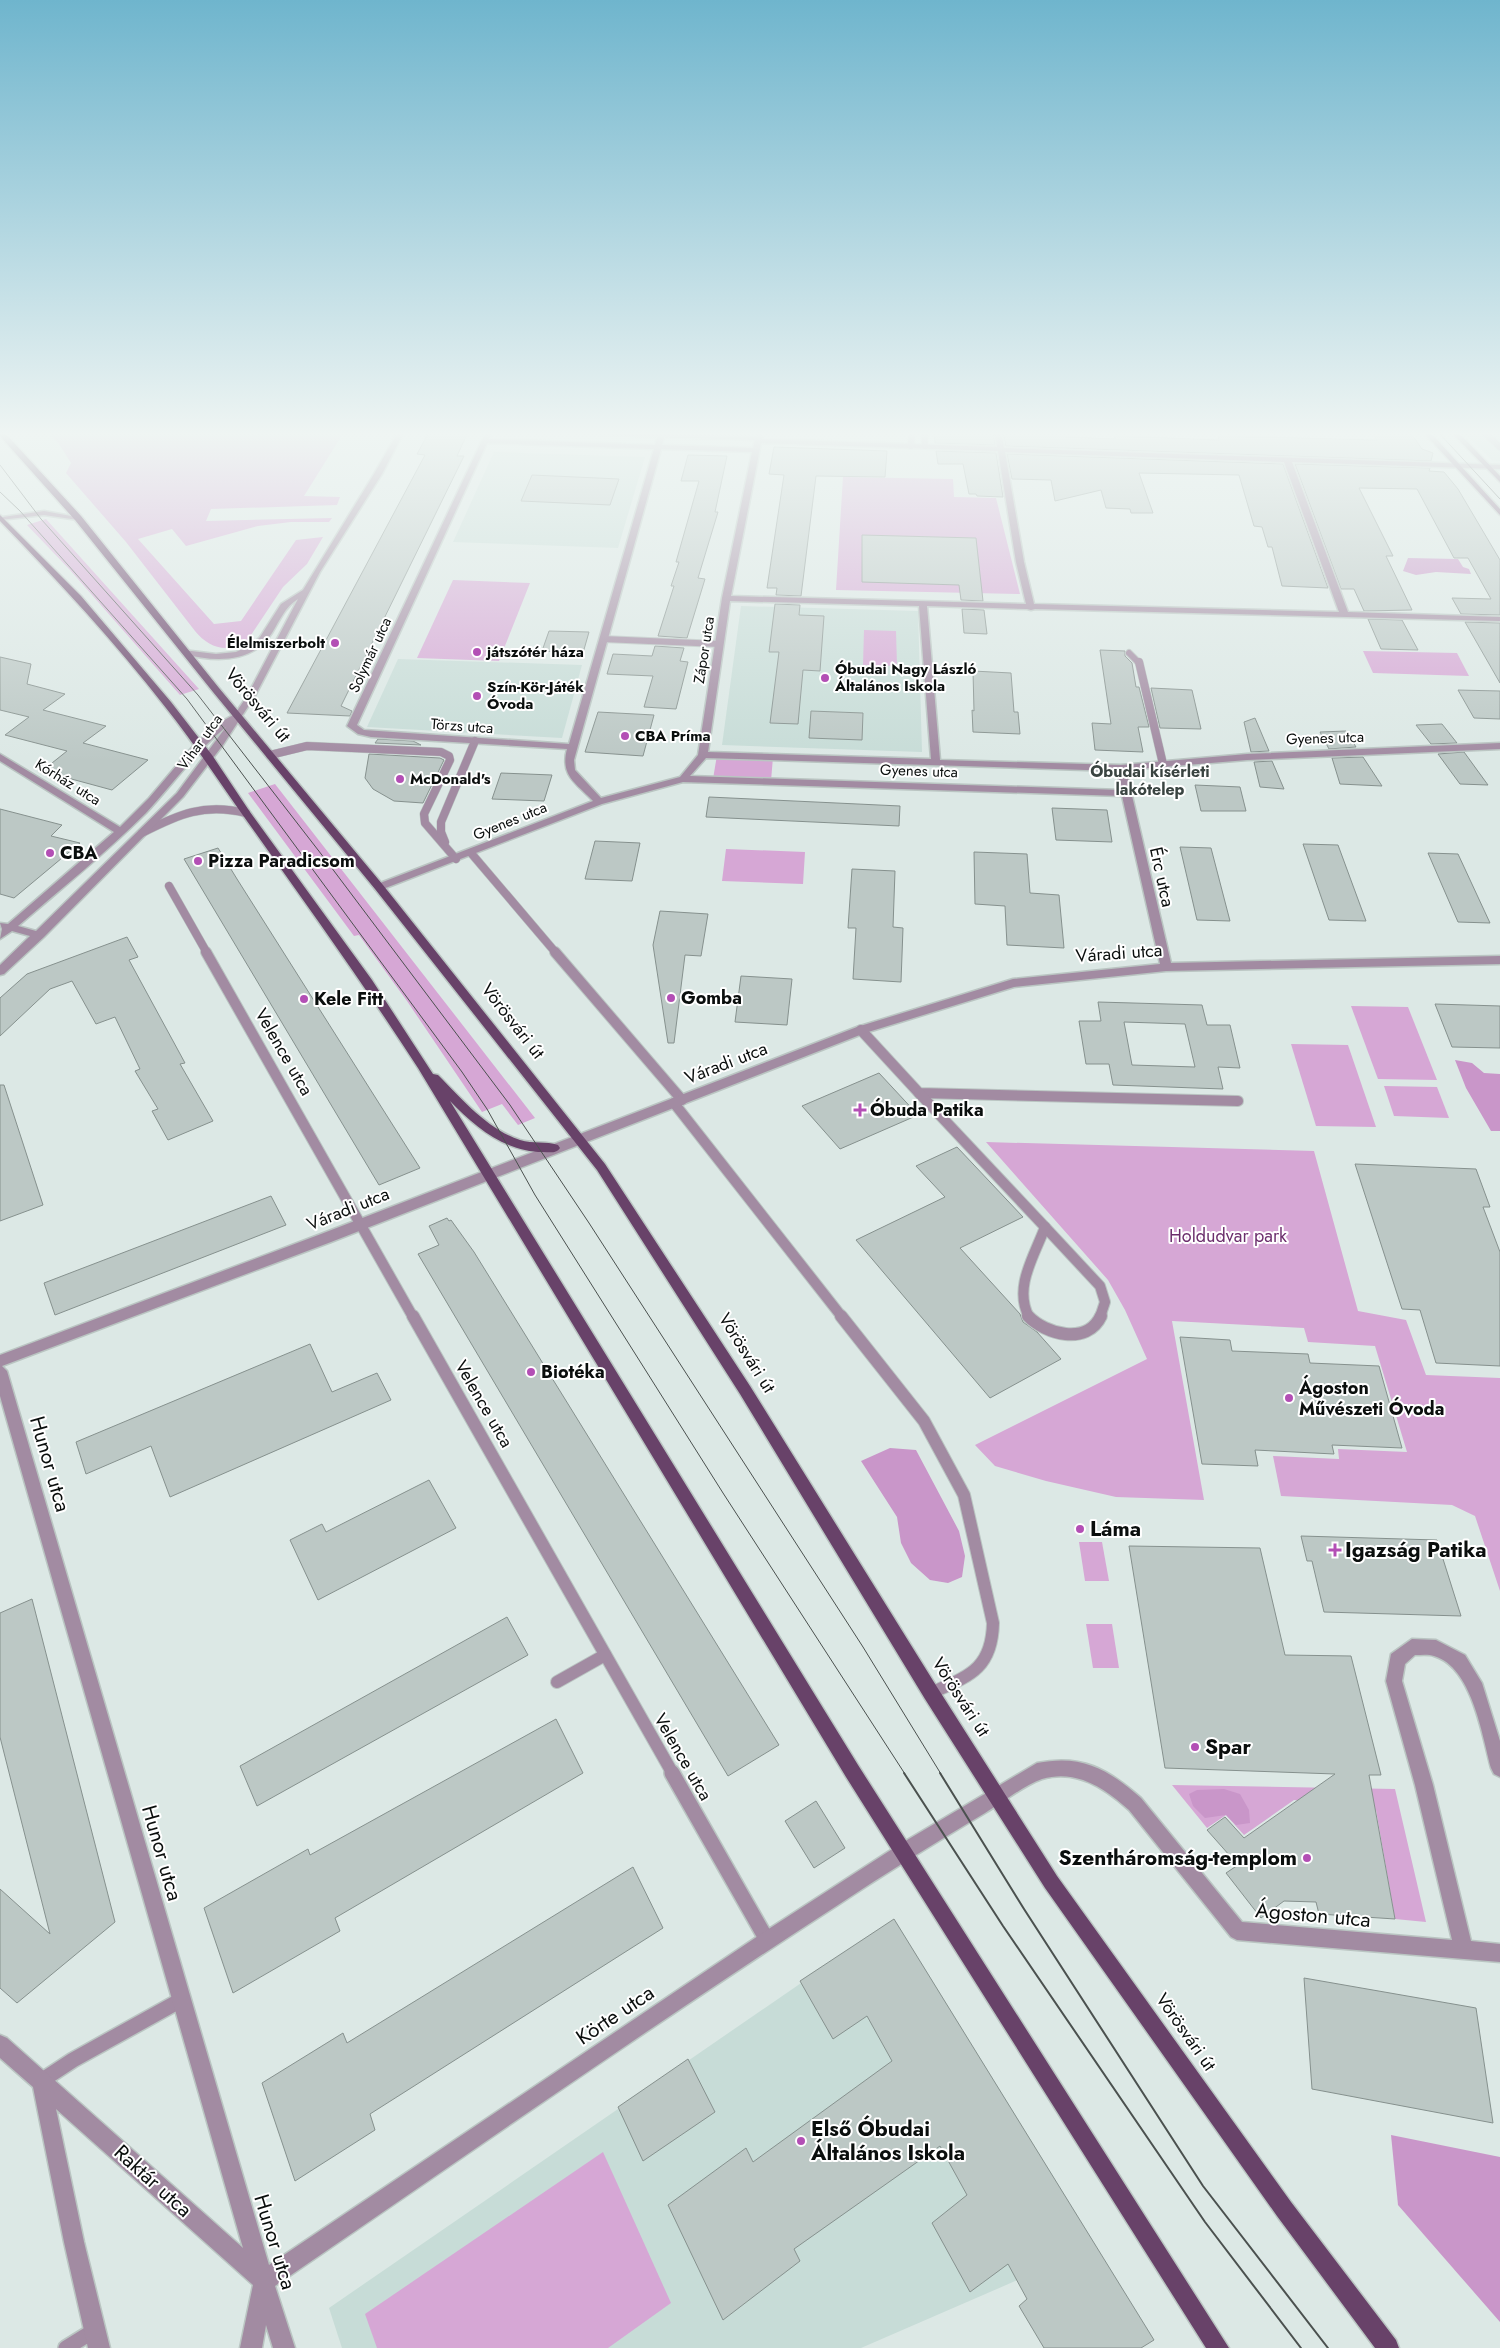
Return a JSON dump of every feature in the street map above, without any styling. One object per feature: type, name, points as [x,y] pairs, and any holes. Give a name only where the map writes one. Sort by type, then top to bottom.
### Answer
[{"type":"main road","points":[[22,542],[128,654],[209,757],[246,813],[368,983],[422,1065],[903,1852],[1218,2348]]},
{"type":"main road","name":"Vörösvári út","points":[[97,542],[237,716],[379,887],[539,1091],[580,1139],[611,1181],[745,1390],[931,1694],[1051,1882],[1284,2210],[1388,2348]]},
{"type":"main road","points":[[422,1065],[490,1131],[503,1139],[526,1147],[554,1148]]},
{"type":"street","points":[[237,716],[251,696],[306,590],[336,542]]},
{"type":"street","name":"Solymár utca","points":[[352,726],[438,542]]},
{"type":"street","points":[[599,802],[570,771],[569,760],[631,542]]},
{"type":"street","name":"Zápor utca","points":[[703,755],[726,598],[738,542]]},
{"type":"street","points":[[1016,542],[1031,608]]},
{"type":"street","points":[[1317,542],[1344,614]]},
{"type":"street","points":[[186,652],[217,657],[251,649],[262,640],[285,604],[306,590]]},
{"type":"street","points":[[726,598],[1031,608],[1500,619]]},
{"type":"street","points":[[923,605],[936,763]]},
{"type":"street","name":"Vihar utca","points":[[0,936],[5,926],[121,832],[154,799],[221,724],[237,716]]},
{"type":"street","name":"Vihar utca","points":[[0,971],[40,935],[180,795],[237,716]]},
{"type":"street","name":"Törzs utca","points":[[352,726],[356,730],[371,734],[572,747]]},
{"type":"street","name":"Gyenes utca","points":[[703,755],[1121,768],[1247,757],[1500,746]]},
{"type":"street","points":[[683,779],[703,755]]},
{"type":"street","name":"Kórház utca","points":[[0,758],[121,832]]},
{"type":"street","points":[[1121,768],[1128,793]]},
{"type":"street","name":"Gyenes utca","points":[[379,887],[599,802],[683,779],[1128,793]]},
{"type":"street","name":"Érc utca","points":[[1128,793],[1166,967]]},
{"type":"street","points":[[5,926],[40,935]]},
{"type":"street","name":"Váradi utca","points":[[0,1361],[362,1224],[861,1030],[1012,984],[1065,976],[1166,967],[1500,960]]},
{"type":"street","name":"Hunor utca","points":[[0,1371],[238,2200],[284,2348]]},
{"type":"street","points":[[1464,1950],[1424,1784],[1394,1681],[1397,1660],[1412,1647],[1436,1648],[1460,1661],[1474,1683],[1500,1768]]},
{"type":"street","name":"Ágoston utca","points":[[998,1797],[1037,1772],[1065,1767],[1088,1771],[1116,1787],[1135,1804],[1237,1931],[1500,1953]]},
{"type":"street","name":"Körte utca","points":[[264,2281],[767,1940],[903,1852],[998,1797]]},
{"type":"street","name":"Raktár utca","points":[[0,2045],[264,2281]]},
{"type":"street","points":[[41,2081],[74,2242],[97,2339]]},
{"type":"street","points":[[251,2348],[264,2281]]},
{"type":"lane","points":[[603,639],[719,644]]},
{"type":"lane","points":[[1128,653],[1138,662],[1163,764]]},
{"type":"lane","points":[[458,858],[446,843],[440,828],[476,740]]},
{"type":"lane","points":[[270,755],[307,746],[441,752],[449,756],[450,760],[424,814],[425,823],[458,858]]},
{"type":"lane","points":[[141,834],[174,816],[190,811],[221,807],[246,813]]},
{"type":"lane","points":[[471,853],[678,1102],[704,1140],[924,1421],[964,1495],[993,1623],[994,1640],[988,1657],[971,1675],[931,1694]]},
{"type":"lane","name":"Velence utca","points":[[169,886],[767,1940]]},
{"type":"lane","points":[[861,1030],[1045,1226],[1099,1285],[1106,1301],[1103,1313],[1095,1324],[1082,1331],[1069,1334],[1048,1333],[1038,1328],[1028,1316],[1023,1302],[1024,1285],[1045,1226]]},
{"type":"lane","points":[[919,1093],[1238,1101]]},
{"type":"lane","points":[[557,1682],[605,1654]]},
{"type":"lane","points":[[41,2081],[73,2060],[181,2000]]},
{"type":"lane","points":[[66,2348],[97,2339]]},
{"type":"shaded area","points":[[453,542],[620,542],[618,548]]},
{"type":"shaded area","points":[[1408,558],[1458,559],[1463,567],[1469,569],[1471,574],[1436,572],[1416,575],[1403,571]]},
{"type":"shaded area","name":"Óbudai Nagy László Általános Iskola","points":[[741,606],[918,611],[922,752],[722,745]]},
{"type":"shaded area","name":"Szín-Kör-Játék Óvoda","points":[[398,659],[582,665],[562,738],[367,727]]},
{"type":"shaded area","points":[[1455,1060],[1472,1063],[1484,1073],[1500,1074],[1500,1131],[1491,1131],[1466,1088]]},
{"type":"shaded area","points":[[890,1448],[916,1450],[959,1531],[965,1556],[962,1577],[948,1583],[930,1580],[911,1563],[901,1543],[897,1517],[861,1461]]},
{"type":"shaded area","points":[[1224,1789],[1240,1794],[1249,1810],[1250,1823],[1236,1825],[1226,1815],[1205,1818],[1193,1806],[1189,1794],[1197,1790]]},
{"type":"shaded area","name":"Első Óbudai Általános Iskola","points":[[894,1919],[1096,2246],[861,2348],[342,2348],[329,2308]]},
{"type":"shaded area","points":[[1391,2135],[1500,2157],[1500,2322],[1398,2205]]},
{"type":"green space","points":[[43,542],[66,542],[199,689],[180,695]]},
{"type":"green space","points":[[126,542],[140,542],[214,624],[241,621],[295,542],[320,542],[307,564],[283,587],[247,641],[240,645],[225,648],[212,645],[200,637]]},
{"type":"green space","points":[[182,542],[202,542],[186,546]]},
{"type":"green space","points":[[839,542],[1007,542],[1020,594],[836,590]]},
{"type":"green space","points":[[453,580],[530,583],[499,661],[417,658]]},
{"type":"green space","points":[[864,630],[896,631],[897,666],[863,665]]},
{"type":"green space","points":[[1363,651],[1457,653],[1469,676],[1373,673]]},
{"type":"green space","points":[[717,755],[773,757],[771,781],[713,779]]},
{"type":"green space","points":[[275,784],[535,1118],[518,1125],[502,1104],[482,1112],[407,1001],[359,935],[354,936],[248,793]]},
{"type":"green space","points":[[726,849],[805,852],[803,884],[722,881]]},
{"type":"green space","points":[[1351,1006],[1408,1007],[1437,1080],[1378,1079]]},
{"type":"green space","points":[[1291,1044],[1348,1045],[1376,1127],[1316,1126]]},
{"type":"green space","points":[[1384,1086],[1437,1087],[1449,1118],[1394,1116]]},
{"type":"green space","name":"Holdudvar park","points":[[986,1142],[1314,1151],[1358,1311],[1406,1320],[1426,1375],[1500,1378],[1500,1591],[1475,1516],[1452,1505],[1281,1496],[1273,1456],[1339,1459],[1338,1449],[1407,1452],[1375,1346],[1308,1342],[1304,1328],[1172,1321],[1204,1500],[1116,1497],[1046,1481],[995,1466],[975,1445],[1147,1359],[1125,1310],[1108,1280]]},
{"type":"green space","points":[[1079,1542],[1102,1542],[1109,1581],[1085,1581]]},
{"type":"green space","points":[[1086,1624],[1112,1624],[1119,1668],[1093,1668]]},
{"type":"green space","points":[[1172,1785],[1395,1789],[1426,1922],[1395,1919],[1376,1810],[1294,1800],[1244,1835],[1226,1815],[1207,1828]]},
{"type":"green space","points":[[603,2152],[671,2303],[608,2348],[377,2348],[365,2314]]},
{"type":"building","points":[[379,542],[422,542],[341,706],[352,711],[350,716],[287,713]]},
{"type":"building","points":[[682,542],[709,542],[698,578],[705,579],[687,638],[658,636],[674,586],[671,586],[679,562],[676,562]]},
{"type":"building","points":[[774,542],[808,542],[801,596],[776,595],[777,588],[767,588]]},
{"type":"building","points":[[862,542],[976,542],[983,601],[961,600],[959,585],[862,582]]},
{"type":"building","points":[[1266,542],[1311,542],[1328,588],[1282,586],[1272,547],[1268,547]]},
{"type":"building","points":[[1324,542],[1386,542],[1393,556],[1386,556],[1412,610],[1364,611],[1354,589],[1341,589]]},
{"type":"building","points":[[1445,542],[1489,542],[1500,560],[1500,615],[1461,614],[1452,598],[1491,599],[1468,558],[1454,558]]},
{"type":"building","points":[[775,604],[800,605],[799,615],[824,616],[820,671],[803,670],[798,724],[770,723],[779,652],[769,652]]},
{"type":"building","points":[[962,609],[984,610],[987,634],[964,633]]},
{"type":"building","points":[[1368,619],[1402,620],[1418,650],[1381,649]]},
{"type":"building","points":[[1465,622],[1500,623],[1500,683]]},
{"type":"building","points":[[549,631],[589,632],[583,653],[542,651]]},
{"type":"building","points":[[655,646],[684,648],[680,661],[688,662],[676,709],[644,707],[653,676],[607,674],[613,654],[652,656]]},
{"type":"building","points":[[1100,650],[1125,651],[1125,656],[1132,663],[1136,687],[1139,687],[1149,727],[1138,727],[1143,752],[1095,750],[1092,723],[1111,724]]},
{"type":"building","points":[[0,657],[31,664],[27,684],[65,694],[43,710],[106,726],[83,743],[148,760],[112,790],[42,771],[67,751],[5,735],[29,717],[0,710]]},
{"type":"building","points":[[973,671],[1011,673],[1014,712],[1018,712],[1020,734],[973,732]]},
{"type":"building","points":[[1151,688],[1192,690],[1201,729],[1160,728]]},
{"type":"building","points":[[1458,690],[1500,691],[1500,719],[1474,718]]},
{"type":"building","points":[[811,711],[863,713],[862,740],[809,738]]},
{"type":"building","points":[[598,712],[654,715],[643,756],[585,752]]},
{"type":"building","points":[[1255,718],[1269,751],[1251,752],[1244,722]]},
{"type":"building","points":[[1442,724],[1457,743],[1431,744],[1416,725]]},
{"type":"building","points":[[1346,731],[1356,747],[1329,749],[1320,732]]},
{"type":"building","points":[[378,739],[413,741],[421,745],[375,743]]},
{"type":"building","points":[[1464,752],[1488,785],[1460,784],[1438,754]]},
{"type":"building","name":"McDonald's","points":[[369,754],[440,758],[444,760],[423,803],[394,801],[373,789],[365,778]]},
{"type":"building","points":[[1363,757],[1382,786],[1340,784],[1332,758]]},
{"type":"building","points":[[1272,761],[1284,789],[1260,787],[1254,762]]},
{"type":"building","points":[[501,773],[552,775],[544,801],[492,799]]},
{"type":"building","points":[[1195,785],[1240,787],[1246,811],[1201,811]]},
{"type":"building","points":[[709,797],[900,806],[899,826],[706,817]]},
{"type":"building","points":[[1052,808],[1107,810],[1112,842],[1056,840]]},
{"type":"building","points":[[0,809],[62,825],[51,836],[80,843],[14,898],[0,894]]},
{"type":"building","points":[[595,841],[640,843],[632,881],[585,879]]},
{"type":"building","points":[[1303,844],[1338,845],[1366,921],[1329,920]]},
{"type":"building","points":[[1180,847],[1211,848],[1230,921],[1197,920]]},
{"type":"building","points":[[218,848],[420,1168],[379,1185],[184,859]]},
{"type":"building","points":[[974,852],[1027,854],[1030,893],[1059,895],[1064,948],[1007,945],[1005,906],[975,904]]},
{"type":"building","points":[[1428,853],[1458,854],[1490,923],[1458,922]]},
{"type":"building","points":[[852,869],[895,871],[893,927],[903,928],[901,982],[853,979],[856,928],[848,928]]},
{"type":"building","points":[[660,911],[708,914],[701,956],[685,955],[674,1043],[668,1043],[653,945]]},
{"type":"building","points":[[127,937],[138,957],[129,960],[185,1063],[180,1064],[213,1121],[168,1140],[152,1111],[158,1109],[135,1071],[140,1069],[115,1017],[96,1024],[72,981],[50,989],[0,1036],[0,998],[27,974]]},
{"type":"building","points":[[741,976],[792,979],[787,1025],[735,1022]]},
{"type":"building","points":[[1098,1002],[1202,1005],[1207,1025],[1230,1025],[1240,1068],[1218,1067],[1223,1089],[1113,1085],[1109,1064],[1086,1064],[1079,1021],[1101,1021]],"holes":[[[1124,1022],[1185,1024],[1195,1067],[1132,1065]]]},
{"type":"building","points":[[1435,1004],[1500,1006],[1500,1048],[1452,1047]]},
{"type":"building","name":"Óbuda Patika","points":[[879,1073],[918,1115],[840,1149],[802,1106]]},
{"type":"building","points":[[0,1085],[4,1085],[43,1205],[0,1221]]},
{"type":"building","points":[[957,1147],[1023,1217],[960,1248],[1020,1314],[1023,1322],[1037,1332],[1061,1359],[990,1398],[856,1240],[945,1197],[916,1166]]},
{"type":"building","points":[[1355,1164],[1476,1169],[1490,1207],[1483,1207],[1500,1252],[1500,1366],[1436,1363],[1420,1310],[1402,1309]]},
{"type":"building","points":[[271,1196],[286,1225],[55,1315],[44,1283]]},
{"type":"building","points":[[447,1218],[449,1221],[451,1220],[474,1252],[779,1745],[728,1776],[418,1254],[439,1245],[429,1226]]},
{"type":"building","name":"Ágoston Művészeti Óvoda","points":[[1180,1337],[1230,1340],[1232,1351],[1308,1354],[1310,1363],[1379,1366],[1402,1448],[1332,1445],[1334,1454],[1255,1450],[1258,1466],[1202,1464]]},
{"type":"building","points":[[310,1344],[332,1392],[377,1373],[391,1400],[170,1497],[151,1446],[86,1474],[76,1442]]},
{"type":"building","points":[[429,1480],[456,1528],[318,1600],[290,1540],[322,1524],[326,1532]]},
{"type":"building","points":[[1301,1536],[1437,1540],[1461,1616],[1324,1612],[1312,1561],[1307,1561]]},
{"type":"building","points":[[1129,1546],[1260,1548],[1285,1655],[1351,1656],[1381,1775],[1369,1775],[1395,1919],[1319,1914],[1316,1902],[1284,1901],[1261,1918],[1226,1873],[1238,1865],[1207,1830],[1225,1817],[1244,1838],[1335,1774],[1165,1768]]},
{"type":"building","points":[[32,1599],[115,1922],[17,2003],[0,1988],[0,1889],[50,1934],[0,1737],[0,1613]]},
{"type":"building","points":[[507,1617],[528,1655],[257,1806],[240,1766]]},
{"type":"building","points":[[556,1719],[583,1773],[335,1918],[340,1931],[233,1993],[204,1908],[308,1849],[310,1855]]},
{"type":"building","points":[[816,1801],[845,1848],[814,1868],[785,1821]]},
{"type":"building","points":[[633,1867],[663,1928],[370,2114],[375,2130],[295,2181],[262,2083],[343,2033],[347,2043]]},
{"type":"building","points":[[894,1919],[1154,2340],[1141,2348],[1044,2348],[1019,2306],[1027,2299],[1008,2264],[970,2292],[932,2223],[967,2195],[940,2146],[794,2249],[800,2261],[723,2320],[668,2205],[746,2148],[753,2162],[892,2061],[867,2016],[833,2039],[800,1981]]},
{"type":"building","points":[[1304,1978],[1476,2008],[1493,2123],[1312,2089]]},
{"type":"building","points":[[688,2059],[715,2112],[643,2161],[618,2107]]},
{"type":"tram line","points":[[47,542],[187,699],[462,1072],[487,1109],[535,1195],[723,1493],[905,1774]]},
{"type":"tram line","points":[[61,542],[198,695],[325,859],[510,1105],[589,1223],[863,1647],[941,1774]]},
{"type":"tram line","points":[[904,1773],[1003,1926],[1205,2222],[1301,2348]]},
{"type":"tram line","points":[[940,1773],[1024,1909],[1203,2186],[1328,2348]]},
{"type":"place","name":"Élelmiszerbolt","points":[[335,643]]},
{"type":"place","name":"játszótér háza","points":[[477,652]]},
{"type":"place","name":"Óbudai Nagy László Általános Iskola","points":[[825,678]]},
{"type":"place","name":"Szín-Kör-Játék Óvoda","points":[[477,696]]},
{"type":"place","name":"CBA Príma","points":[[625,736]]},
{"type":"place","name":"McDonald's","points":[[400,779]]},
{"type":"place","name":"CBA","points":[[50,853]]},
{"type":"place","name":"Pizza Paradicsom","points":[[198,861]]},
{"type":"place","name":"Gomba","points":[[671,998]]},
{"type":"place","name":"Kele Fitt","points":[[304,999]]},
{"type":"place","name":"Óbuda Patika","points":[[860,1110]]},
{"type":"place","name":"Biotéka","points":[[531,1372]]},
{"type":"place","name":"Ágoston Művészeti Óvoda","points":[[1289,1398]]},
{"type":"place","name":"Láma","points":[[1080,1529]]},
{"type":"place","name":"Igazság Patika","points":[[1335,1550]]},
{"type":"place","name":"Spar","points":[[1195,1747]]},
{"type":"place","name":"Szentháromság-templom","points":[[1307,1858]]},
{"type":"place","name":"Első Óbudai Általános Iskola","points":[[801,2141]]},
{"type":"district","name":"Óbudai kísérleti lakótelep","points":[[1150,780]]}]
